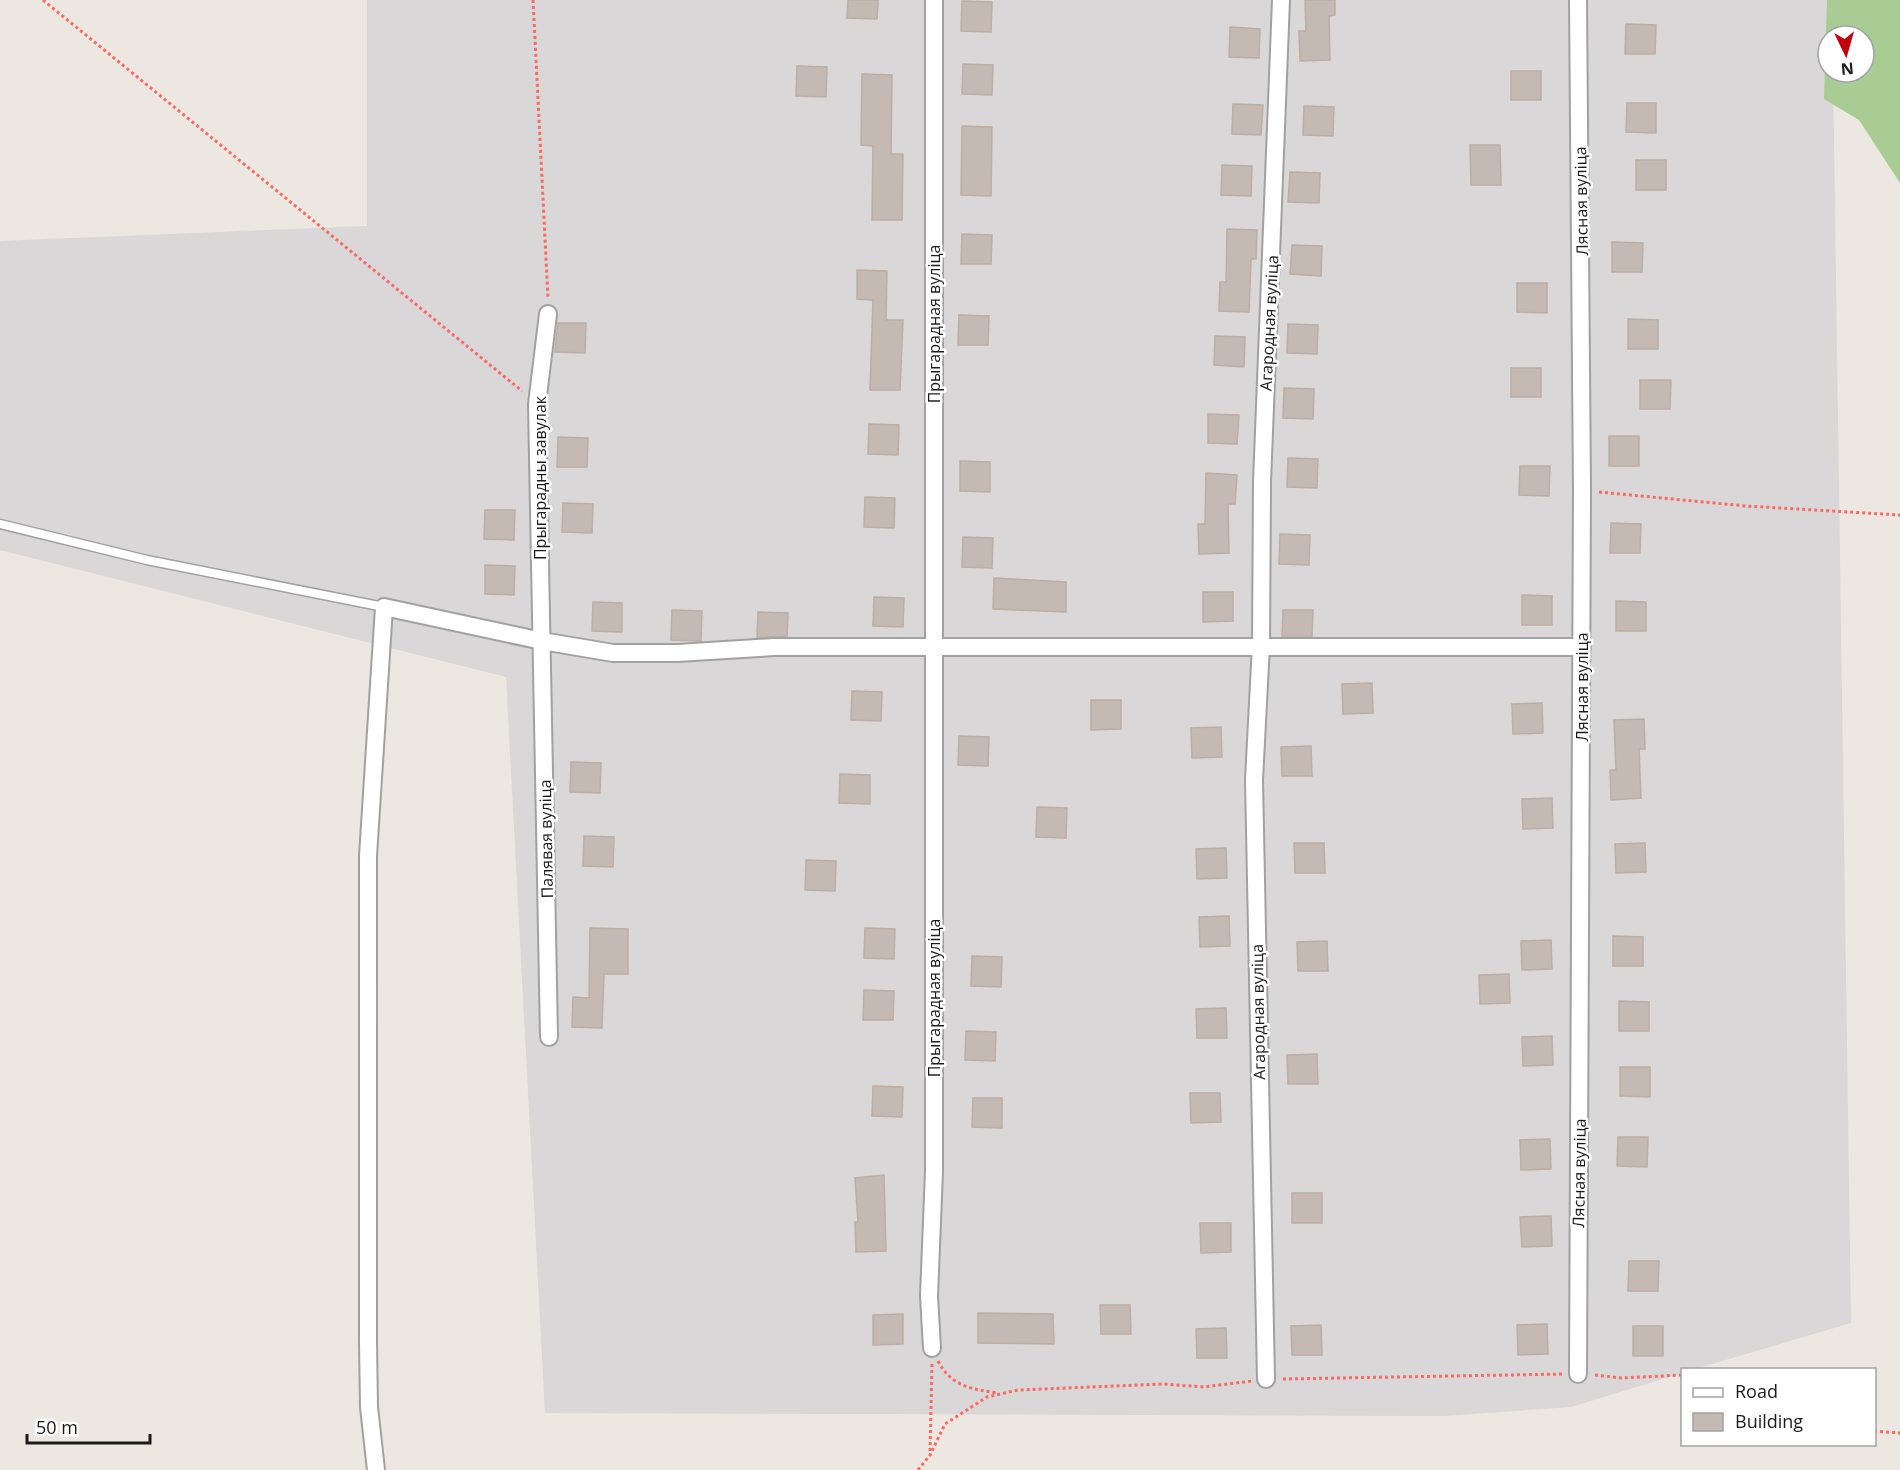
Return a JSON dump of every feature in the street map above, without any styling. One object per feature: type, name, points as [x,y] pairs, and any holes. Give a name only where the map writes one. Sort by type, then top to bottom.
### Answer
[{"type":"street","name":"Прыгарадная вуліца","points":[[932,1348],[929,1296],[934,1171],[933,0]]},
{"type":"street","name":"Агародная вуліца","points":[[1266,1379],[1254,780],[1261,645],[1262,482],[1281,0]]},
{"type":"street","name":"Лясная вуліца","points":[[1578,0],[1582,490],[1578,1374]]},
{"type":"street","name":"Прыгарадны завулак","points":[[542,641],[537,404],[548,314]]},
{"type":"street","points":[[376,1470],[369,1407],[368,1342],[368,856],[384,606],[542,641],[613,653],[677,653],[774,647],[1261,645],[1582,647]]},
{"type":"street","name":"Палявая вуліца","points":[[542,641],[549,1036]]},
{"type":"lane","points":[[0,524],[147,560],[384,606]]},
{"type":"path","points":[[43,0],[537,404]]},
{"type":"path","points":[[533,0],[548,314]]},
{"type":"path","points":[[1582,490],[1746,506],[1900,515]]},
{"type":"path","points":[[932,1348],[942,1368],[954,1382],[970,1389],[1001,1394]]},
{"type":"path","points":[[930,1455],[933,1400],[932,1348]]},
{"type":"path","points":[[918,1470],[930,1455],[945,1424],[987,1397],[1018,1390],[1090,1388],[1123,1384],[1204,1387],[1266,1379],[1578,1374],[1621,1378],[1681,1375]]},
{"type":"path","points":[[1876,1431],[1900,1432]]},
{"type":"shaded area","points":[[367,0],[1832,0],[1829,24],[1816,24],[1816,84],[1833,84],[1851,1323],[1698,1368],[1681,1368],[1681,1373],[1571,1407],[1444,1416],[545,1413],[506,677],[0,550],[0,241],[367,226]]},
{"type":"green space","points":[[1827,0],[1900,0],[1900,183],[1859,120],[1824,99],[1824,84],[1876,84],[1876,24],[1826,24]]},
{"type":"building","points":[[848,0],[878,0],[877,19],[847,18]]},
{"type":"building","points":[[1305,0],[1335,0],[1335,15],[1329,16],[1330,60],[1300,61],[1299,31],[1306,31]]},
{"type":"building","points":[[962,1],[992,2],[991,32],[961,31]]},
{"type":"building","points":[[1626,24],[1656,25],[1655,54],[1625,54]]},
{"type":"building","points":[[1230,27],[1260,29],[1259,58],[1229,57]]},
{"type":"building","points":[[963,64],[993,65],[992,95],[962,94]]},
{"type":"building","points":[[797,66],[827,67],[826,97],[796,96]]},
{"type":"building","points":[[1511,71],[1541,71],[1541,100],[1511,100]]},
{"type":"building","points":[[862,74],[892,75],[891,154],[903,154],[902,220],[872,220],[873,146],[861,145]]},
{"type":"building","points":[[1627,103],[1656,103],[1656,133],[1626,132]]},
{"type":"building","points":[[1233,104],[1263,105],[1261,135],[1232,134]]},
{"type":"building","points":[[1304,106],[1334,107],[1333,136],[1303,135]]},
{"type":"building","points":[[962,126],[992,127],[991,196],[961,195]]},
{"type":"building","points":[[1470,145],[1500,145],[1501,185],[1471,185]]},
{"type":"building","points":[[1636,160],[1666,160],[1666,190],[1636,190]]},
{"type":"building","points":[[1222,165],[1252,166],[1251,196],[1221,195]]},
{"type":"building","points":[[1290,172],[1320,173],[1319,203],[1288,202]]},
{"type":"building","points":[[1227,229],[1257,230],[1256,259],[1251,259],[1249,312],[1219,311],[1220,282],[1226,282]]},
{"type":"building","points":[[962,234],[992,235],[991,264],[961,264]]},
{"type":"building","points":[[1612,242],[1643,243],[1642,272],[1612,272]]},
{"type":"building","points":[[1292,245],[1322,246],[1321,276],[1290,274]]},
{"type":"building","points":[[857,270],[887,271],[886,320],[903,320],[900,390],[870,390],[873,300],[857,299]]},
{"type":"building","points":[[1517,283],[1547,283],[1547,313],[1517,312]]},
{"type":"building","points":[[959,315],[989,316],[988,345],[958,345]]},
{"type":"building","points":[[1628,319],[1658,320],[1658,349],[1628,349]]},
{"type":"building","points":[[558,323],[586,323],[585,353],[555,352]]},
{"type":"building","points":[[1288,324],[1318,325],[1317,354],[1287,353]]},
{"type":"building","points":[[1215,336],[1245,337],[1244,367],[1214,365]]},
{"type":"building","points":[[1511,368],[1541,368],[1541,397],[1511,397]]},
{"type":"building","points":[[1640,380],[1671,380],[1670,409],[1640,409]]},
{"type":"building","points":[[1284,388],[1314,389],[1313,419],[1283,418]]},
{"type":"building","points":[[1208,414],[1239,415],[1237,444],[1208,443]]},
{"type":"building","points":[[869,424],[899,425],[898,455],[868,454]]},
{"type":"building","points":[[1609,436],[1639,436],[1639,466],[1609,466]]},
{"type":"building","points":[[558,437],[588,438],[587,467],[557,467]]},
{"type":"building","points":[[1288,458],[1318,459],[1317,488],[1287,487]]},
{"type":"building","points":[[960,461],[990,462],[990,492],[960,491]]},
{"type":"building","points":[[1520,466],[1550,466],[1549,496],[1519,495]]},
{"type":"building","points":[[1206,473],[1237,475],[1235,504],[1228,504],[1229,553],[1199,554],[1198,524],[1205,524]]},
{"type":"building","points":[[865,497],[895,498],[894,528],[864,527]]},
{"type":"building","points":[[563,503],[593,504],[592,533],[562,532]]},
{"type":"building","points":[[485,510],[515,510],[514,540],[484,539]]},
{"type":"building","points":[[1611,523],[1641,524],[1640,553],[1610,553]]},
{"type":"building","points":[[1280,534],[1310,535],[1309,565],[1279,564]]},
{"type":"building","points":[[963,537],[993,538],[992,568],[962,567]]},
{"type":"building","points":[[485,565],[515,566],[514,595],[485,594]]},
{"type":"building","points":[[994,578],[1066,582],[1066,612],[993,609]]},
{"type":"building","points":[[1203,592],[1233,592],[1233,621],[1203,622]]},
{"type":"building","points":[[1522,595],[1552,596],[1552,625],[1522,625]]},
{"type":"building","points":[[874,597],[904,598],[903,627],[873,626]]},
{"type":"building","points":[[1616,601],[1646,602],[1646,631],[1616,631]]},
{"type":"building","points":[[593,602],[622,603],[622,632],[592,631]]},
{"type":"building","points":[[672,610],[702,611],[701,641],[671,640]]},
{"type":"building","points":[[1283,610],[1313,610],[1312,636],[1282,636]]},
{"type":"building","points":[[758,612],[788,613],[787,636],[757,638]]},
{"type":"building","points":[[1372,683],[1373,713],[1343,714],[1342,684]]},
{"type":"building","points":[[852,691],[882,692],[881,721],[851,720]]},
{"type":"building","points":[[1091,700],[1121,700],[1121,729],[1091,730]]},
{"type":"building","points":[[1542,703],[1543,733],[1513,734],[1512,704]]},
{"type":"building","points":[[1644,719],[1645,749],[1639,749],[1641,798],[1611,800],[1610,770],[1616,770],[1614,720]]},
{"type":"building","points":[[1221,727],[1222,757],[1192,758],[1191,728]]},
{"type":"building","points":[[959,736],[989,737],[988,766],[958,765]]},
{"type":"building","points":[[1311,746],[1312,776],[1282,776],[1281,747]]},
{"type":"building","points":[[571,762],[601,763],[600,793],[570,792]]},
{"type":"building","points":[[840,774],[870,775],[870,804],[839,803]]},
{"type":"building","points":[[1552,798],[1553,828],[1523,829],[1522,799]]},
{"type":"building","points":[[1037,807],[1067,808],[1066,838],[1036,837]]},
{"type":"building","points":[[584,836],[614,837],[613,867],[583,866]]},
{"type":"building","points":[[1294,843],[1324,843],[1325,873],[1295,873]]},
{"type":"building","points":[[1645,843],[1646,872],[1616,873],[1615,844]]},
{"type":"building","points":[[1226,848],[1227,878],[1197,879],[1196,849]]},
{"type":"building","points":[[806,860],[836,861],[835,891],[805,890]]},
{"type":"building","points":[[1229,916],[1230,946],[1200,947],[1199,917]]},
{"type":"building","points":[[590,928],[628,929],[628,974],[604,974],[602,1028],[572,1027],[573,997],[589,998]]},
{"type":"building","points":[[865,928],[895,929],[894,959],[864,958]]},
{"type":"building","points":[[1613,936],[1643,937],[1643,966],[1613,966]]},
{"type":"building","points":[[1551,940],[1552,969],[1522,970],[1521,941]]},
{"type":"building","points":[[1327,941],[1328,971],[1298,971],[1297,942]]},
{"type":"building","points":[[972,956],[1002,957],[1001,987],[971,986]]},
{"type":"building","points":[[1509,974],[1510,1003],[1480,1004],[1479,975]]},
{"type":"building","points":[[864,990],[894,991],[893,1020],[863,1020]]},
{"type":"building","points":[[1619,1001],[1649,1002],[1649,1031],[1619,1031]]},
{"type":"building","points":[[1226,1008],[1227,1038],[1197,1038],[1196,1009]]},
{"type":"building","points":[[966,1031],[996,1032],[995,1061],[965,1060]]},
{"type":"building","points":[[1552,1036],[1553,1065],[1523,1066],[1522,1037]]},
{"type":"building","points":[[1317,1054],[1318,1084],[1288,1084],[1287,1055]]},
{"type":"building","points":[[1620,1067],[1650,1067],[1650,1097],[1620,1096]]},
{"type":"building","points":[[873,1086],[903,1087],[902,1117],[872,1116]]},
{"type":"building","points":[[1190,1093],[1220,1093],[1221,1122],[1191,1123]]},
{"type":"building","points":[[973,1098],[1002,1098],[1002,1128],[972,1127]]},
{"type":"building","points":[[1618,1137],[1648,1137],[1647,1167],[1617,1166]]},
{"type":"building","points":[[1550,1139],[1551,1169],[1521,1170],[1520,1140]]},
{"type":"building","points":[[884,1175],[886,1251],[856,1252],[855,1222],[858,1222],[855,1178]]},
{"type":"building","points":[[1292,1193],[1322,1193],[1322,1223],[1292,1223]]},
{"type":"building","points":[[1551,1216],[1552,1246],[1522,1247],[1520,1217]]},
{"type":"building","points":[[1200,1223],[1231,1223],[1231,1252],[1201,1253]]},
{"type":"building","points":[[1629,1261],[1659,1261],[1658,1291],[1628,1291]]},
{"type":"building","points":[[1100,1305],[1130,1305],[1131,1334],[1101,1334]]},
{"type":"building","points":[[978,1313],[1053,1314],[1054,1344],[978,1343]]},
{"type":"building","points":[[903,1314],[903,1344],[873,1345],[873,1315]]},
{"type":"building","points":[[1547,1324],[1548,1354],[1518,1355],[1517,1325]]},
{"type":"building","points":[[1321,1325],[1322,1355],[1292,1355],[1291,1326]]},
{"type":"building","points":[[1633,1326],[1663,1326],[1663,1356],[1633,1356]]},
{"type":"building","points":[[1226,1328],[1227,1358],[1197,1358],[1196,1329]]}]
